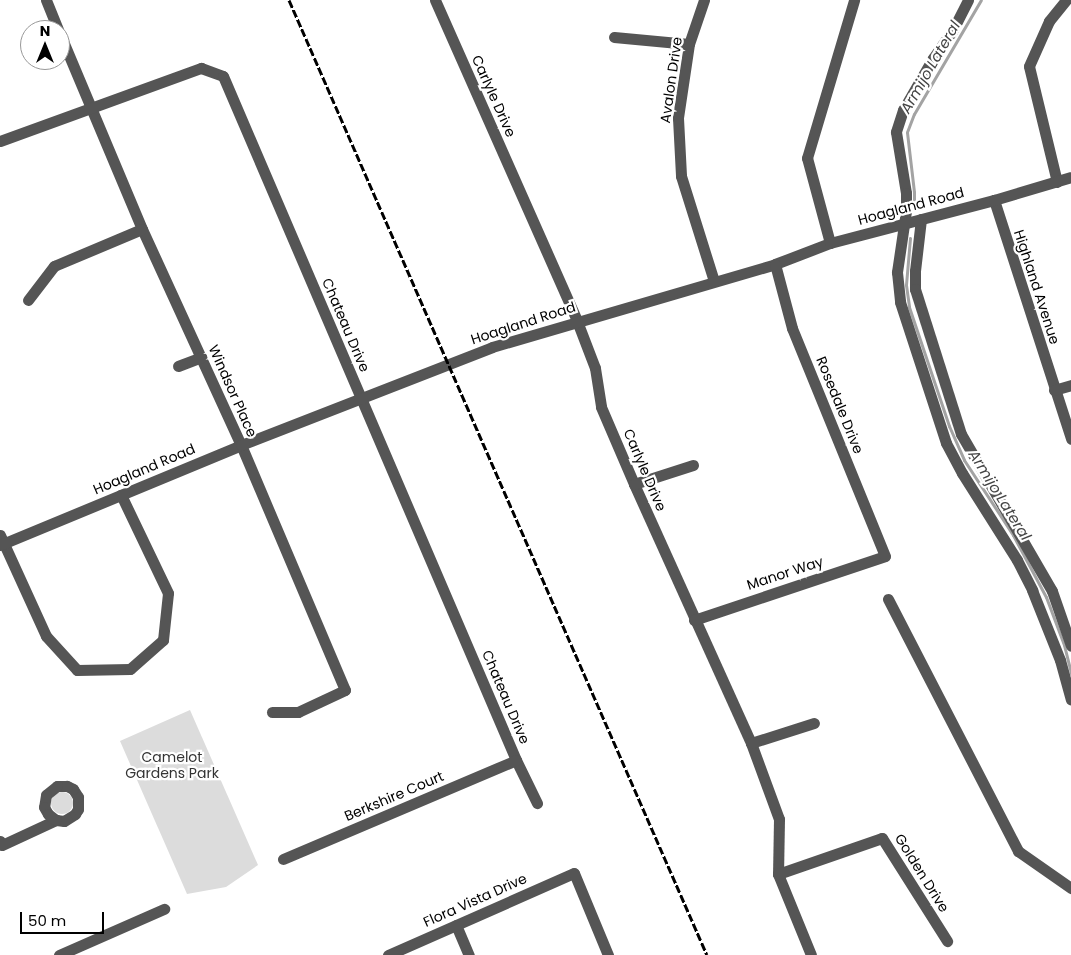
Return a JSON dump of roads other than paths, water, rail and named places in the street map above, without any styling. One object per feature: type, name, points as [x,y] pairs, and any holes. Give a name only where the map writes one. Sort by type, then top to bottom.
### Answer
[{"type":"street","points":[[46,0],[54,20]]},
{"type":"street","name":"Carlyle Drive","points":[[435,0],[577,321],[595,368],[602,407],[634,484],[751,743],[779,819],[778,874],[812,955]]},
{"type":"street","name":"Avalon Drive","points":[[704,0],[689,44],[678,118],[681,176],[714,281]]},
{"type":"street","points":[[830,243],[807,158],[854,0]]},
{"type":"street","points":[[968,0],[903,110],[896,132],[906,193],[904,224],[897,272],[900,302],[946,443],[962,473],[1017,560],[1032,590],[1060,660],[1071,700]]},
{"type":"street","points":[[1057,182],[1030,66],[1049,21],[1066,0]]},
{"type":"street","points":[[614,37],[689,44]]},
{"type":"street","name":"Windsor Place","points":[[70,59],[142,229],[241,445],[345,690],[298,712],[272,712]]},
{"type":"street","name":"Chateau Drive","points":[[0,141],[201,68],[224,76],[516,760],[537,803]]},
{"type":"street","name":"Hoagland Road","points":[[1,541],[121,495],[361,397],[492,347],[775,264],[830,243],[994,200],[1071,177]]},
{"type":"street","name":"Highland Avenue","points":[[994,200],[1071,439]]},
{"type":"street","points":[[921,219],[914,271],[915,289],[961,434],[1052,591],[1071,646]]},
{"type":"street","points":[[28,300],[54,266],[142,229]]},
{"type":"street","name":"Rosedale Drive","points":[[775,264],[792,328],[885,556]]},
{"type":"street","points":[[178,366],[201,357]]},
{"type":"street","points":[[1054,390],[1071,385]]},
{"type":"street","points":[[634,484],[692,465]]},
{"type":"street","points":[[1,541],[46,636],[77,670],[130,669],[163,640],[168,593],[121,495]]},
{"type":"street","name":"Manor Way","points":[[694,620],[885,556]]},
{"type":"street","points":[[888,599],[1018,851],[1071,888]]},
{"type":"street","points":[[751,743],[814,723]]},
{"type":"street","name":"Berkshire Court","points":[[283,859],[516,760]]},
{"type":"street","points":[[0,841],[2,845],[56,820]]},
{"type":"street","name":"Golden Drive","points":[[778,874],[882,838],[947,941]]},
{"type":"street","name":"Flora Vista Drive","points":[[388,955],[574,873],[608,955]]},
{"type":"street","points":[[59,955],[164,910]]},
{"type":"street","points":[[456,925],[469,955]]},
{"type":"waterway","name":"Armijo Lateral","points":[[914,207],[907,132],[914,114],[981,0]]},
{"type":"waterway","name":"Armijo Lateral","points":[[910,238],[906,285],[909,307],[949,426],[964,460],[1013,535],[1046,597],[1064,645],[1071,674]]},
{"type":"railway","points":[[289,0],[707,955]]},
{"type":"park label","name":"Camelot Gardens Park","points":[[172,766]]}]
